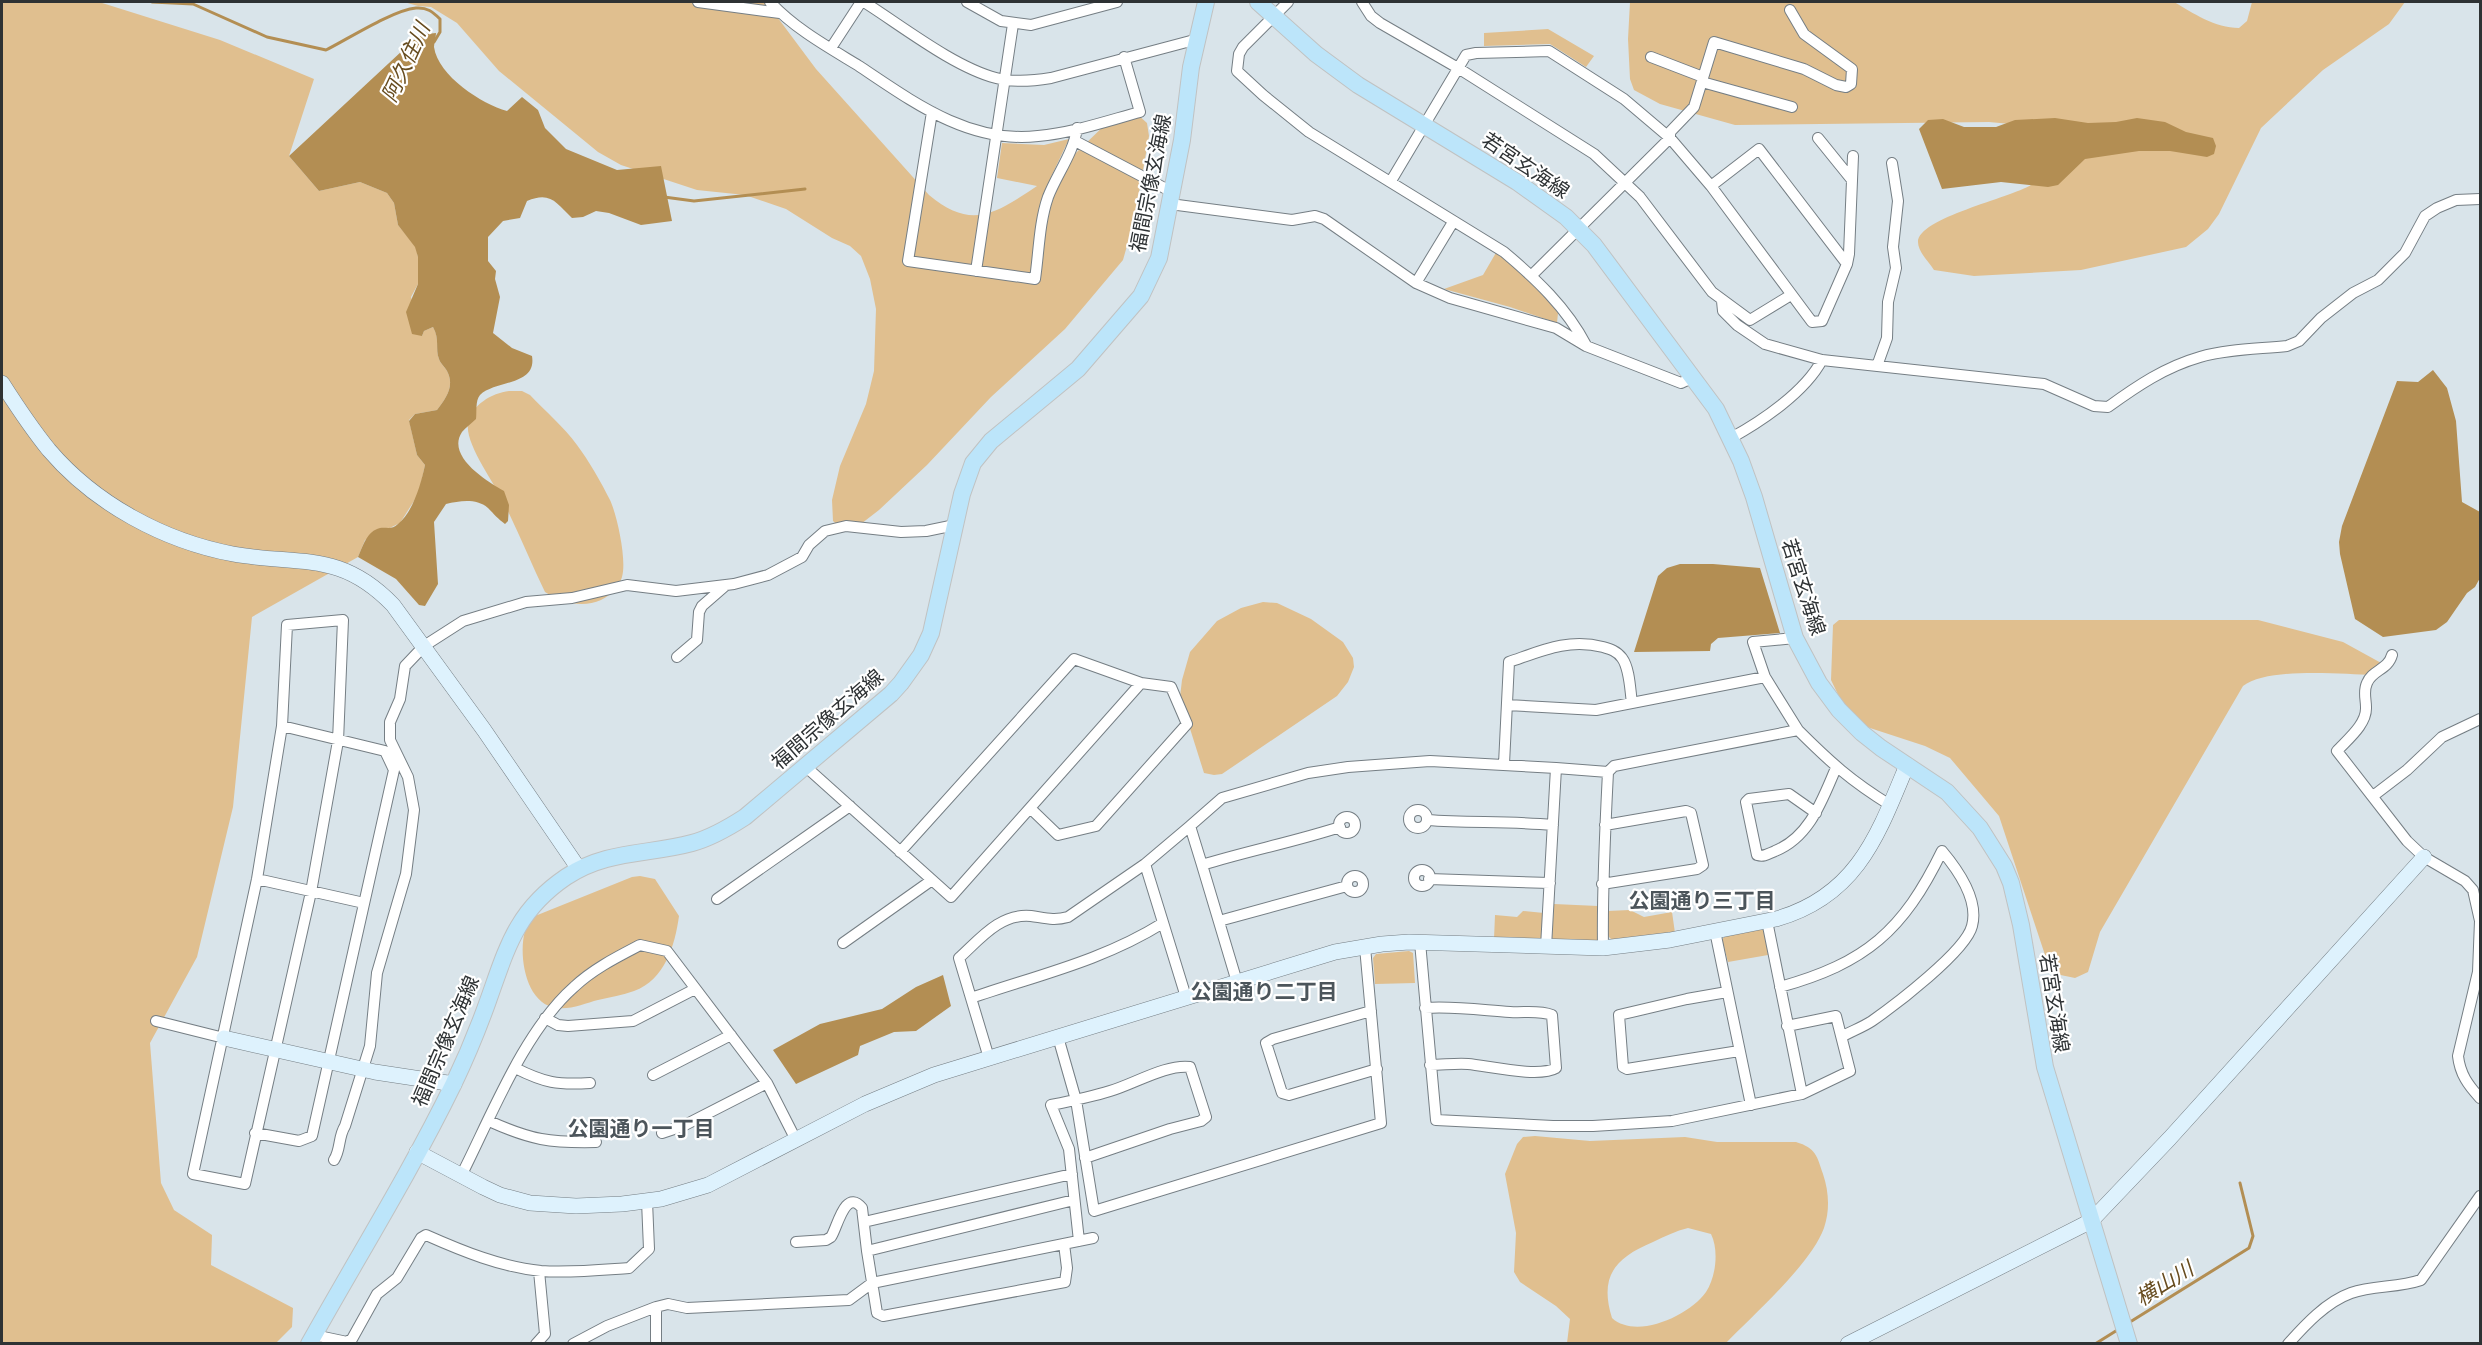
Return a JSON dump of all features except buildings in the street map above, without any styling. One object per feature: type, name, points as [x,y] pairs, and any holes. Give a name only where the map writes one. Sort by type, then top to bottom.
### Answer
[{"type":"main road","name":"福間宗像玄海線","points":[[312,1339],[454,1084],[488,1001],[500,962],[515,931],[534,904],[575,863],[677,847],[710,837],[744,817],[891,694],[921,655],[931,633],[938,607],[968,474],[980,452],[1078,369],[1141,296],[1159,258],[1171,198],[1191,67],[1206,2]]},
{"type":"main road","name":"若宮玄海線","points":[[1258,2],[1316,54],[1358,84],[1547,202],[1578,228],[1601,254],[1716,409],[1731,438],[1754,497],[1795,638],[1819,683],[1839,710],[1881,748],[1947,792],[1974,821],[1992,845],[2011,883],[2021,925],[2045,1067],[2129,1344]]},
{"type":"street","points":[[698,2],[780,13]]},
{"type":"street","points":[[770,2],[780,13],[831,48],[932,112],[972,131],[1035,137],[1140,112],[1124,57]]},
{"type":"street","points":[[831,48],[862,2],[955,59],[1004,80],[1043,80],[1198,39]]},
{"type":"street","points":[[967,2],[1001,21],[1031,25],[1117,2]]},
{"type":"street","points":[[1288,2],[1244,47],[1239,54],[1237,70],[1263,95],[1310,132],[1504,252],[1532,275],[1577,328],[1586,345]]},
{"type":"street","points":[[1362,2],[1371,16],[1380,23],[1458,68],[1594,154],[1625,181],[1667,231],[1712,292],[1722,301],[1750,320],[1791,295]]},
{"type":"street","points":[[1532,275],[1670,138],[1670,132],[1694,107],[1714,42],[1804,69],[1836,86],[1846,87],[1851,84],[1852,69],[1804,34],[1790,10]]},
{"type":"street","points":[[976,271],[1013,24]]},
{"type":"street","points":[[1390,182],[1466,56],[1476,53],[1548,51],[1624,99],[1670,138],[1711,186],[1812,322],[1822,321],[1847,264],[1853,156]]},
{"type":"street","points":[[1651,57],[1703,79],[1792,107]]},
{"type":"street","points":[[932,112],[908,261],[1035,279],[1042,218],[1047,200],[1075,141],[1077,128]]},
{"type":"street","points":[[1818,138],[1852,180]]},
{"type":"street","points":[[1075,141],[1171,198],[1292,220],[1315,216],[1339,228],[1416,283],[1450,298],[1556,328],[1586,345],[1681,383],[1694,377]]},
{"type":"street","points":[[1711,186],[1760,149],[1847,264]]},
{"type":"street","points":[[1877,366],[1887,338],[1888,302],[1896,268],[1893,247],[1898,201],[1892,163]]},
{"type":"street","points":[[1722,301],[1723,311],[1737,325],[1765,344],[1822,360],[2044,384],[2094,406],[2108,407],[2140,384],[2174,366],[2202,356],[2287,346],[2299,341],[2321,318],[2353,293],[2385,274],[2405,254],[2425,216],[2456,200],[2481,199]]},
{"type":"street","points":[[1416,283],[1454,222]]},
{"type":"street","points":[[1731,438],[1754,426],[1788,399],[1816,371],[1822,360]]},
{"type":"street","points":[[2,382],[50,451],[63,465],[111,504],[162,532],[215,550],[340,567],[380,591],[424,646],[575,863]]},
{"type":"street","points":[[334,1160],[339,1149],[339,1135],[364,1069],[370,1046],[377,972],[406,874],[414,810],[408,777],[390,740],[390,722],[400,699],[405,666],[424,646],[463,621],[526,602],[573,598],[627,585],[676,591],[725,585],[768,575],[802,558],[809,545],[825,531],[846,526],[901,532],[926,531],[955,525]]},
{"type":"street","points":[[676,657],[697,640],[699,612],[702,606],[725,585]]},
{"type":"street","points":[[343,620],[338,741],[311,892],[245,1184],[193,1174],[257,879],[282,726],[287,625],[343,620]]},
{"type":"street","points":[[1795,638],[1753,642],[1765,677],[1798,730],[1836,768],[1856,784],[1890,805]]},
{"type":"street","points":[[1504,764],[1509,662],[1568,643],[1582,642],[1613,650],[1622,658],[1632,703]]},
{"type":"street","points":[[2392,655],[2387,665],[2374,674],[2366,684],[2365,714],[2355,731],[2337,751],[2407,841],[2424,857],[2465,881],[2473,890],[2478,903],[2480,921],[2478,972],[2458,1056],[2459,1068],[2466,1083],[2481,1098]]},
{"type":"street","points":[[900,852],[1074,659],[1141,683],[1171,687],[1187,724],[1096,826],[1058,835],[1030,808]]},
{"type":"street","points":[[1507,705],[1596,711],[1765,677]]},
{"type":"street","points":[[805,766],[951,897],[1141,683]]},
{"type":"street","points":[[2373,796],[2407,770],[2442,737],[2481,719]]},
{"type":"street","points":[[255,1133],[299,1142],[312,1136],[394,770],[385,751],[282,726]]},
{"type":"street","points":[[1603,948],[1602,884],[1608,772],[1614,766],[1798,730]]},
{"type":"street","points":[[989,1058],[959,958],[995,926],[1007,919],[1018,916],[1057,920],[1068,917],[1145,864],[1222,798],[1308,773],[1377,763],[1430,761],[1608,772]]},
{"type":"street","points":[[417,1152],[500,1195],[530,1203],[576,1206],[647,1201],[677,1195],[708,1185],[898,1089],[1058,1036],[1335,952],[1420,942],[1603,948],[1670,940],[1767,921],[1804,908],[1843,882],[1854,871],[1873,843],[1907,765]]},
{"type":"street","points":[[1546,947],[1556,768]]},
{"type":"street","points":[[1816,813],[1789,794],[1749,799],[1746,802],[1757,855],[1763,856],[1782,849],[1804,831],[1816,813],[1836,768]]},
{"type":"street","points":[[717,899],[850,806]]},
{"type":"street","points":[[1602,884],[1676,873],[1697,869],[1703,865],[1691,813],[1686,811],[1605,825]]},
{"type":"street","points":[[1427,820],[1466,823],[1514,821],[1553,825]]},
{"type":"street","points":[[1190,826],[1237,982]]},
{"type":"street","points":[[1202,865],[1340,827]]},
{"type":"street","points":[[1780,987],[1815,977],[1843,965],[1886,935],[1916,900],[1942,851],[1960,878],[1973,906],[1969,936],[1960,947],[1872,1021],[1843,1036]]},
{"type":"street","points":[[1848,1344],[2091,1221],[2163,1146],[2424,857]]},
{"type":"street","points":[[1145,864],[1186,997]]},
{"type":"street","points":[[257,879],[364,903]]},
{"type":"street","points":[[1429,879],[1550,883]]},
{"type":"street","points":[[843,943],[932,880]]},
{"type":"street","points":[[1219,921],[1347,886]]},
{"type":"street","points":[[1767,921],[1802,1094]]},
{"type":"street","points":[[971,998],[1084,963],[1118,949],[1162,923]]},
{"type":"street","points":[[1715,931],[1750,1105]]},
{"type":"street","points":[[1420,942],[1436,1119],[1554,1126],[1672,1120],[1802,1094],[1851,1071],[1836,1016],[1787,1026]]},
{"type":"street","points":[[461,1176],[515,1068],[554,1006],[583,979],[640,945],[667,951],[767,1083],[796,1140]]},
{"type":"street","points":[[1058,1036],[1076,1100],[1094,1211],[1381,1123],[1365,947]]},
{"type":"street","points":[[545,1018],[558,1026],[616,1024],[633,1021],[695,989]]},
{"type":"street","points":[[1727,992],[1619,1015],[1623,1067],[1627,1070],[1664,1065],[1740,1051]]},
{"type":"street","points":[[1425,1008],[1447,1006],[1552,1015],[1556,1068],[1551,1071],[1530,1071],[1466,1064],[1430,1065]]},
{"type":"street","points":[[1371,1011],[1266,1043],[1282,1093],[1289,1095],[1377,1069]]},
{"type":"street","points":[[156,1021],[364,1069],[454,1084]]},
{"type":"street","points":[[653,1075],[731,1035]]},
{"type":"street","points":[[1079,1241],[1069,1149],[1051,1105],[1076,1100],[1183,1066],[1190,1067],[1206,1117],[1201,1121],[1085,1158]]},
{"type":"street","points":[[515,1068],[543,1082],[590,1083]]},
{"type":"street","points":[[662,1133],[683,1126],[767,1083]]},
{"type":"street","points":[[489,1121],[523,1136],[558,1143],[596,1142]]},
{"type":"street","points":[[864,1222],[1072,1174]]},
{"type":"street","points":[[2288,1344],[2326,1307],[2351,1293],[2421,1280],[2481,1196]]},
{"type":"street","points":[[867,1251],[1074,1200]]},
{"type":"street","points":[[312,1339],[347,1342],[352,1340],[377,1294],[397,1278],[421,1239],[426,1235],[461,1251],[492,1261],[539,1271],[580,1272],[629,1269],[649,1249],[647,1201]]},
{"type":"street","points":[[796,1242],[826,1240],[831,1237],[838,1216],[848,1204],[858,1204],[862,1208],[877,1313],[883,1316],[1065,1282],[1067,1268],[1064,1244]]},
{"type":"street","points":[[573,1344],[607,1326],[668,1304],[687,1308],[849,1300],[872,1283],[1093,1238]]},
{"type":"street","points":[[536,1344],[545,1334],[539,1271]]},
{"type":"street","points":[[656,1307],[656,1344]]},
{"type":"shaded area","points":[[2,2],[99,2],[220,40],[314,79],[289,156],[319,191],[360,182],[387,193],[394,203],[398,225],[416,247],[418,284],[411,297],[422,336],[424,331],[433,327],[439,359],[449,376],[450,387],[437,410],[415,414],[409,420],[417,455],[425,465],[419,493],[400,523],[365,540],[358,557],[252,617],[233,807],[197,957],[150,1043],[161,1183],[174,1210],[212,1235],[211,1265],[293,1308],[292,1327],[276,1343],[2,1344]]},
{"type":"shaded area","points":[[404,2],[766,2],[816,69],[929,195],[958,213],[971,215],[996,210],[1037,186],[997,178],[1002,143],[1044,145],[1069,139],[1051,177],[1110,120],[1137,114],[1147,123],[1149,136],[1134,221],[1123,260],[1065,329],[991,397],[927,465],[879,510],[857,527],[840,527],[833,521],[832,500],[840,466],[866,404],[874,371],[876,309],[870,279],[861,256],[850,246],[832,238],[786,209],[745,195],[697,190],[621,165],[598,152],[499,71],[457,23],[431,7]]},
{"type":"shaded area","points":[[1630,2],[2174,2],[2213,23],[2239,28],[2247,21],[2252,2],[2405,2],[2389,24],[2323,70],[2261,128],[2219,214],[2208,229],[2186,247],[2081,270],[1974,276],[1934,270],[1918,246],[1918,242],[1922,233],[1948,217],[2031,185],[2034,179],[2022,125],[1989,122],[1735,125],[1660,104],[1634,90],[1630,79],[1628,39]]},
{"type":"shaded area","points":[[1548,29],[1594,56],[1586,67],[1550,44],[1484,46],[1484,33]]},
{"type":"shaded area","points":[[1497,251],[1534,282],[1558,313],[1557,323],[1444,289],[1483,275]]},
{"type":"shaded area","points":[[509,391],[522,391],[530,395],[566,432],[586,458],[610,500],[616,516],[623,569],[621,581],[617,587],[601,600],[587,604],[572,603],[545,592],[504,503],[471,442],[468,424],[473,411],[489,397]]},
{"type":"shaded area","points":[[1263,602],[1277,603],[1311,619],[1343,642],[1353,658],[1354,667],[1348,682],[1337,696],[1222,774],[1204,773],[1180,697],[1190,652],[1217,621],[1241,608]]},
{"type":"shaded area","points":[[1839,620],[2258,620],[2343,642],[2383,664],[2373,675],[2287,674],[2254,680],[2243,686],[2100,932],[2088,972],[2075,978],[2051,973],[1999,816],[1950,758],[1925,746],[1850,719],[1831,680],[1833,625]]},
{"type":"shaded area","points":[[632,877],[655,879],[679,916],[671,950],[661,970],[645,986],[630,992],[567,1008],[546,1005],[531,989],[524,966],[525,931],[535,916]]},
{"type":"shaded area","points":[[1554,904],[1598,906],[1599,938],[1596,943],[1557,942],[1552,938]]},
{"type":"shaded area","points":[[1630,910],[1644,917],[1672,912],[1675,933],[1612,940],[1608,936],[1607,911]]},
{"type":"shaded area","points":[[1523,911],[1544,913],[1542,938],[1539,941],[1494,939],[1495,915],[1517,917]]},
{"type":"shaded area","points":[[1758,927],[1765,931],[1768,955],[1728,962],[1722,940],[1727,933]]},
{"type":"shaded area","points":[[1409,951],[1413,953],[1415,983],[1375,984],[1373,958],[1376,954]]},
{"type":"shaded area","points":[[1523,1137],[1590,1141],[1685,1137],[1717,1142],[1796,1142],[1812,1150],[1823,1174],[1828,1201],[1824,1228],[1807,1257],[1794,1273],[1726,1343],[1567,1343],[1570,1319],[1556,1306],[1520,1282],[1514,1272],[1516,1233],[1505,1174],[1517,1144]],"holes":[[[1684,1229],[1711,1234],[1716,1255],[1714,1271],[1706,1292],[1698,1301],[1675,1317],[1648,1326],[1634,1327],[1612,1318],[1608,1303],[1609,1280],[1613,1270],[1620,1262],[1640,1248]]]},
{"type":"water","points":[[436,33],[434,47],[437,58],[452,78],[474,95],[507,111],[522,97],[538,110],[545,128],[566,149],[617,170],[661,166],[672,221],[641,225],[609,213],[596,211],[583,217],[572,218],[557,203],[542,197],[527,201],[520,218],[503,221],[488,237],[488,261],[496,271],[495,279],[500,297],[493,333],[512,348],[532,356],[532,366],[522,378],[487,390],[478,397],[476,419],[462,432],[458,441],[459,450],[470,467],[504,491],[509,505],[508,521],[505,524],[488,508],[478,503],[462,501],[446,504],[434,522],[438,584],[425,606],[419,605],[396,579],[358,557],[372,532],[380,528],[396,526],[412,505],[425,465],[417,455],[409,421],[415,414],[437,410],[450,387],[449,376],[438,355],[433,327],[424,331],[422,336],[412,334],[406,312],[418,284],[418,257],[415,247],[398,225],[394,203],[387,193],[360,182],[319,191],[289,156],[417,37]]},
{"type":"water","points":[[2055,118],[2088,123],[2116,122],[2137,118],[2165,122],[2186,132],[2213,138],[2216,146],[2214,154],[2207,157],[2170,151],[2139,151],[2085,159],[2058,185],[2048,187],[2001,182],[1942,189],[1919,129],[1928,120],[1943,119],[1964,127],[1996,127],[2015,120]]},
{"type":"water","points":[[2433,370],[2447,388],[2456,421],[2462,502],[2480,512],[2480,578],[2447,622],[2436,630],[2383,637],[2355,619],[2339,542],[2342,526],[2397,381],[2418,382]]},
{"type":"water","points":[[1680,564],[1760,568],[1780,633],[1718,638],[1711,644],[1710,651],[1634,652],[1658,576],[1667,568]]},
{"type":"water","points":[[943,975],[951,1006],[916,1031],[894,1032],[860,1046],[858,1055],[796,1084],[773,1050],[820,1024],[882,1009],[916,987]]},
{"type":"waterway","name":"阿久住川","points":[[152,2],[193,4],[267,37],[326,50],[395,14],[423,8],[440,19],[440,32],[434,42]]},
{"type":"waterway","name":"阿久住川","points":[[664,197],[694,201],[805,189]]},
{"type":"waterway","name":"横山川","points":[[2130,1322],[2249,1248],[2253,1236],[2240,1183]]},
{"type":"waterway","name":"横山川","points":[[2095,1344],[2119,1329]]},
{"type":"district","name":"公園通り三丁目","points":[[1702,900]]},
{"type":"district","name":"公園通り二丁目","points":[[1264,991]]},
{"type":"district","name":"公園通り一丁目","points":[[641,1128]]}]
